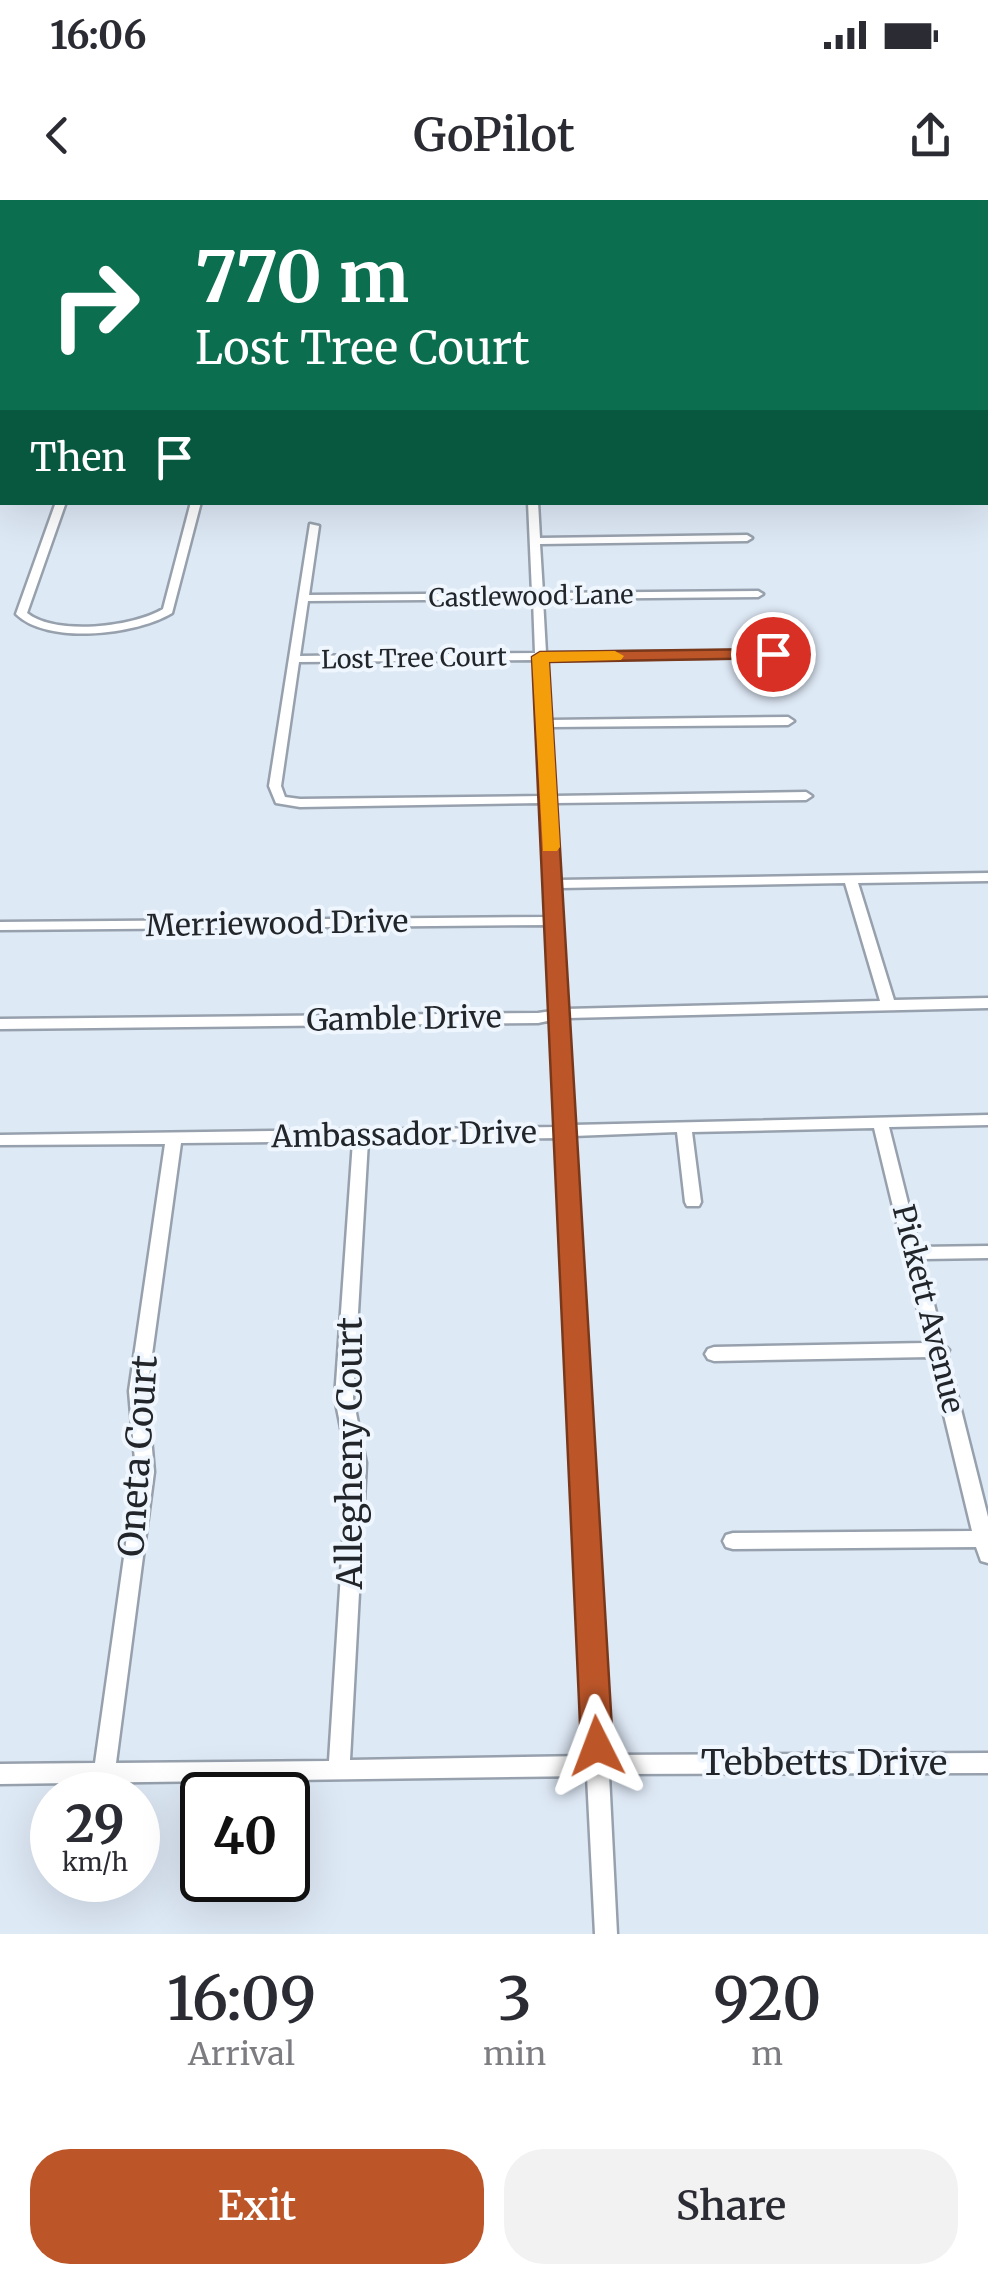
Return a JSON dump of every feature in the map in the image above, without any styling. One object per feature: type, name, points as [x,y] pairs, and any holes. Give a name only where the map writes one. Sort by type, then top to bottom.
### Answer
[{"type":"street","points":[[61,505],[21,614],[26,621],[39,626],[89,628],[131,627],[168,611],[195,505]]},
{"type":"street","points":[[532,505],[606,1934]]},
{"type":"street","points":[[314,526],[275,786],[280,800],[300,803],[806,796]]},
{"type":"street","points":[[535,541],[746,538]]},
{"type":"street","name":"Castlewood Lane","points":[[303,598],[758,594]]},
{"type":"street","name":"Lost Tree Court","points":[[294,660],[773,654]]},
{"type":"street","points":[[544,724],[788,720]]},
{"type":"street","points":[[412,785],[413,801]]},
{"type":"street","points":[[552,884],[988,877]]},
{"type":"street","points":[[850,880],[889,1006]]},
{"type":"street","name":"Merriewood Drive","points":[[0,926],[554,921]]},
{"type":"street","name":"Gamble Drive","points":[[0,1024],[988,1003]]},
{"type":"street","name":"Ambassador Drive","points":[[0,1140],[566,1132],[988,1120]]},
{"type":"street","name":"Pickett Avenue","points":[[880,1122],[940,1350],[986,1547]]},
{"type":"street","points":[[684,1127],[692,1202]]},
{"type":"street","name":"Allegheny Court","points":[[339,1770],[357,1464],[344,1398],[361,1136]]},
{"type":"street","name":"Oneta Court","points":[[104,1772],[145,1472],[138,1391],[174,1138]]},
{"type":"street","points":[[915,1253],[988,1252]]},
{"type":"street","points":[[714,1354],[940,1350]]},
{"type":"street","points":[[733,1541],[986,1547]]},
{"type":"street","name":"Tebbetts Drive","points":[[160,1773],[988,1763]]},
{"type":"street","name":"Tebbetts Drive","points":[[0,1774],[30,1774]]},
{"type":"slow traffic","points":[[550,847],[540,657],[615,656]]},
{"type":"route","points":[[597,1746],[540,657],[773,654]]}]
